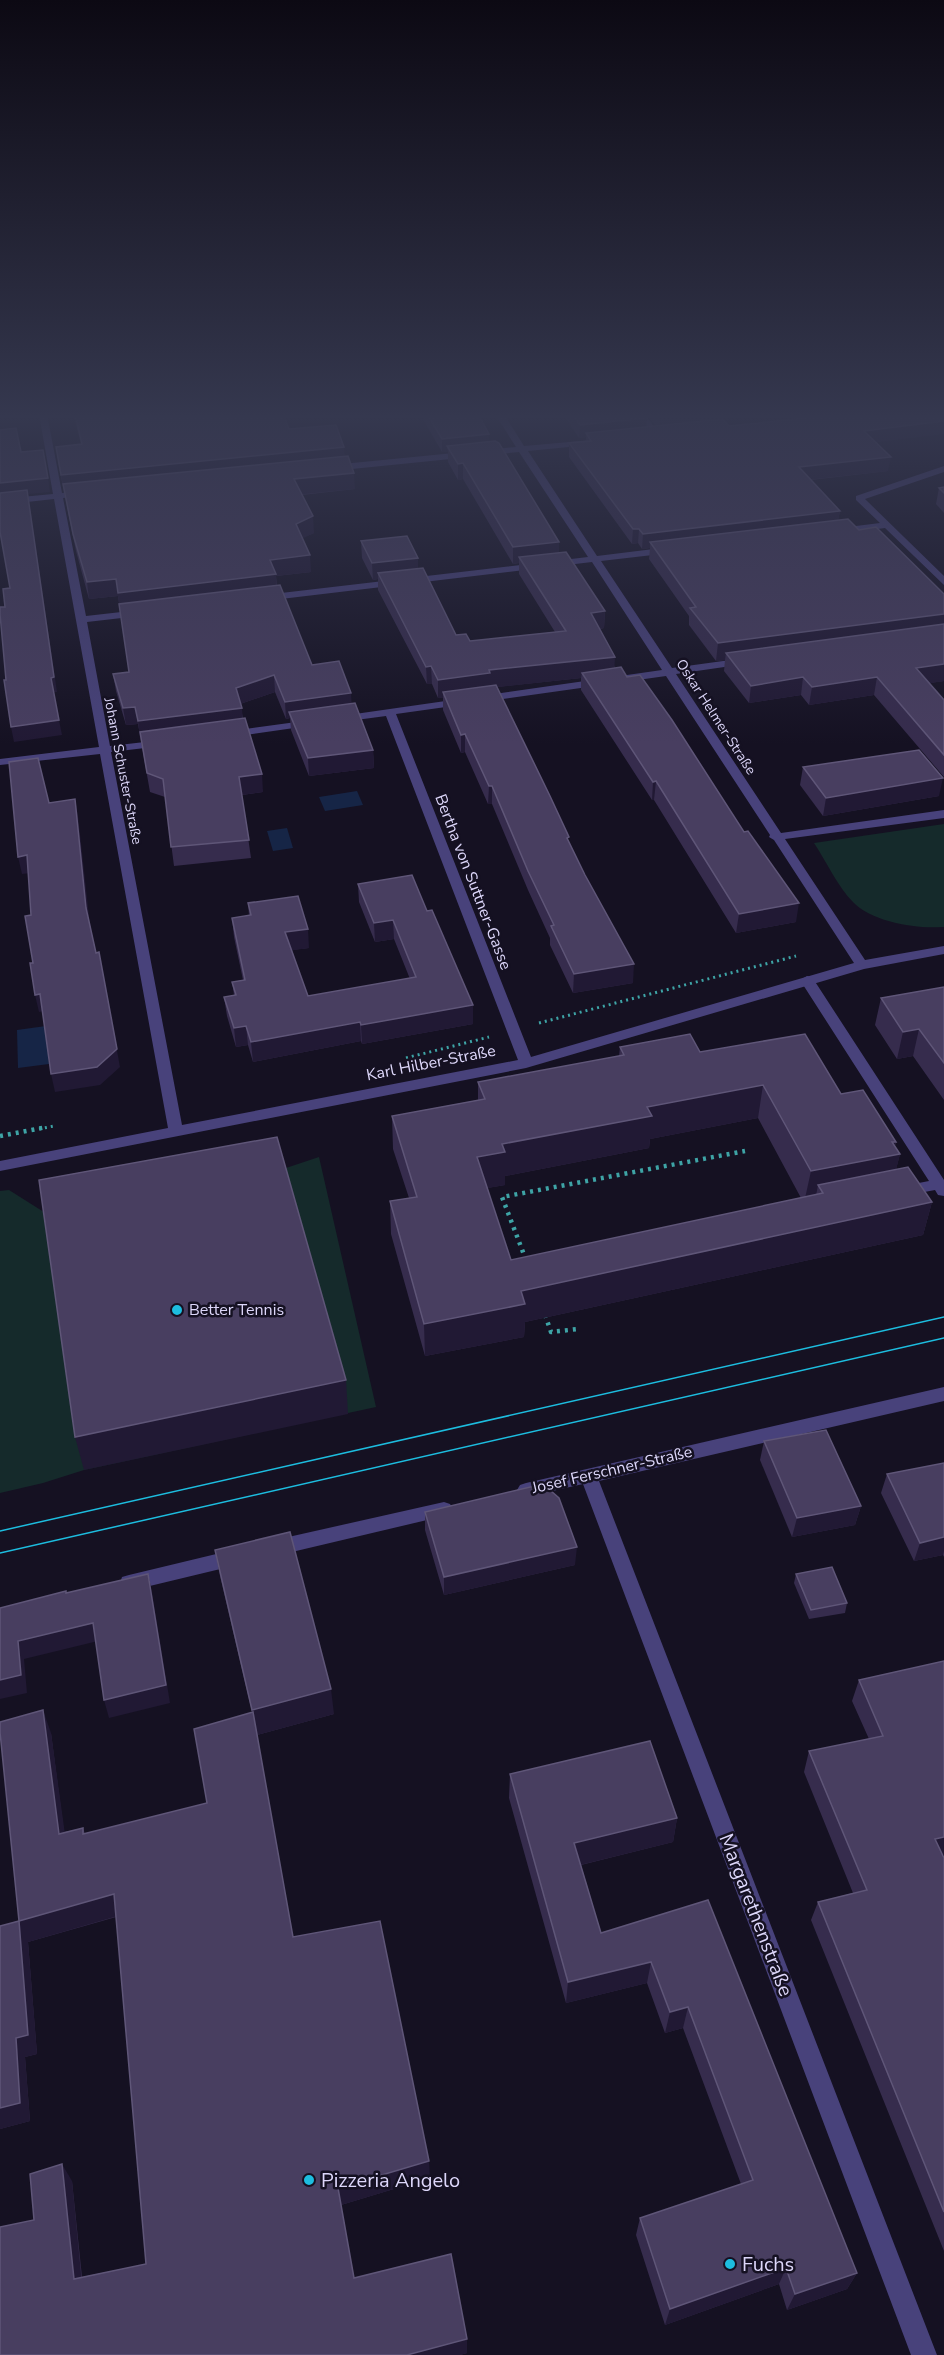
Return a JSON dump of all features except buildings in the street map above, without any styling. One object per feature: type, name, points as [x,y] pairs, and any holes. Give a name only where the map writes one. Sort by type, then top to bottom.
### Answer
[{"type":"street","name":"Johann Schuster-Straße","points":[[64,524],[176,1133]]},
{"type":"street","name":"Oskar Helmer-Straße","points":[[570,524],[669,671],[775,837],[862,965]]},
{"type":"street","points":[[828,532],[887,525],[944,582]]},
{"type":"street","points":[[255,599],[676,549]]},
{"type":"street","points":[[81,620],[151,611]]},
{"type":"street","points":[[218,735],[390,713],[761,659]]},
{"type":"street","name":"Bertha von Suttner-Gasse","points":[[390,713],[526,1063]]},
{"type":"street","points":[[0,762],[172,741]]},
{"type":"street","points":[[775,837],[944,814]]},
{"type":"street","points":[[862,965],[944,950]]},
{"type":"street","name":"Karl Hilber-Straße","points":[[0,1166],[526,1063],[862,965]]},
{"type":"street","points":[[807,980],[941,1188],[893,1193]]},
{"type":"street","name":"Josef Ferschner-Straße","points":[[507,1494],[944,1394]]},
{"type":"street","name":"Margarethenstraße","points":[[588,1475],[924,2355]]},
{"type":"street","points":[[115,1586],[461,1505]]},
{"type":"path","points":[[403,1059],[784,958],[848,945]]},
{"type":"path","points":[[0,1136],[57,1126]]},
{"type":"path","points":[[529,1270],[502,1197],[745,1151]]},
{"type":"path","points":[[525,1260],[534,1258]]},
{"type":"path","points":[[544,1312],[551,1332],[578,1329]]},
{"type":"green space","points":[[944,824],[944,927],[920,927],[895,923],[861,909],[842,889],[814,843]]},
{"type":"green space","name":"Better Tennis","points":[[319,1157],[376,1407],[84,1470],[0,1493],[0,1191],[9,1190],[47,1214],[280,1170]]},
{"type":"water","points":[[357,791],[363,805],[325,811],[319,797]]},
{"type":"water","points":[[287,828],[293,848],[273,851],[267,831]]},
{"type":"water","points":[[46,1026],[49,1064],[18,1068],[17,1030]]},
{"type":"tram line","points":[[0,1531],[944,1317]]},
{"type":"tram line","points":[[0,1553],[944,1338]]},
{"type":"place","name":"Better Tennis","points":[[177,1310]]},
{"type":"place","name":"Pizzeria Angelo","points":[[309,2180]]},
{"type":"place","name":"Fuchs","points":[[730,2264]]}]
